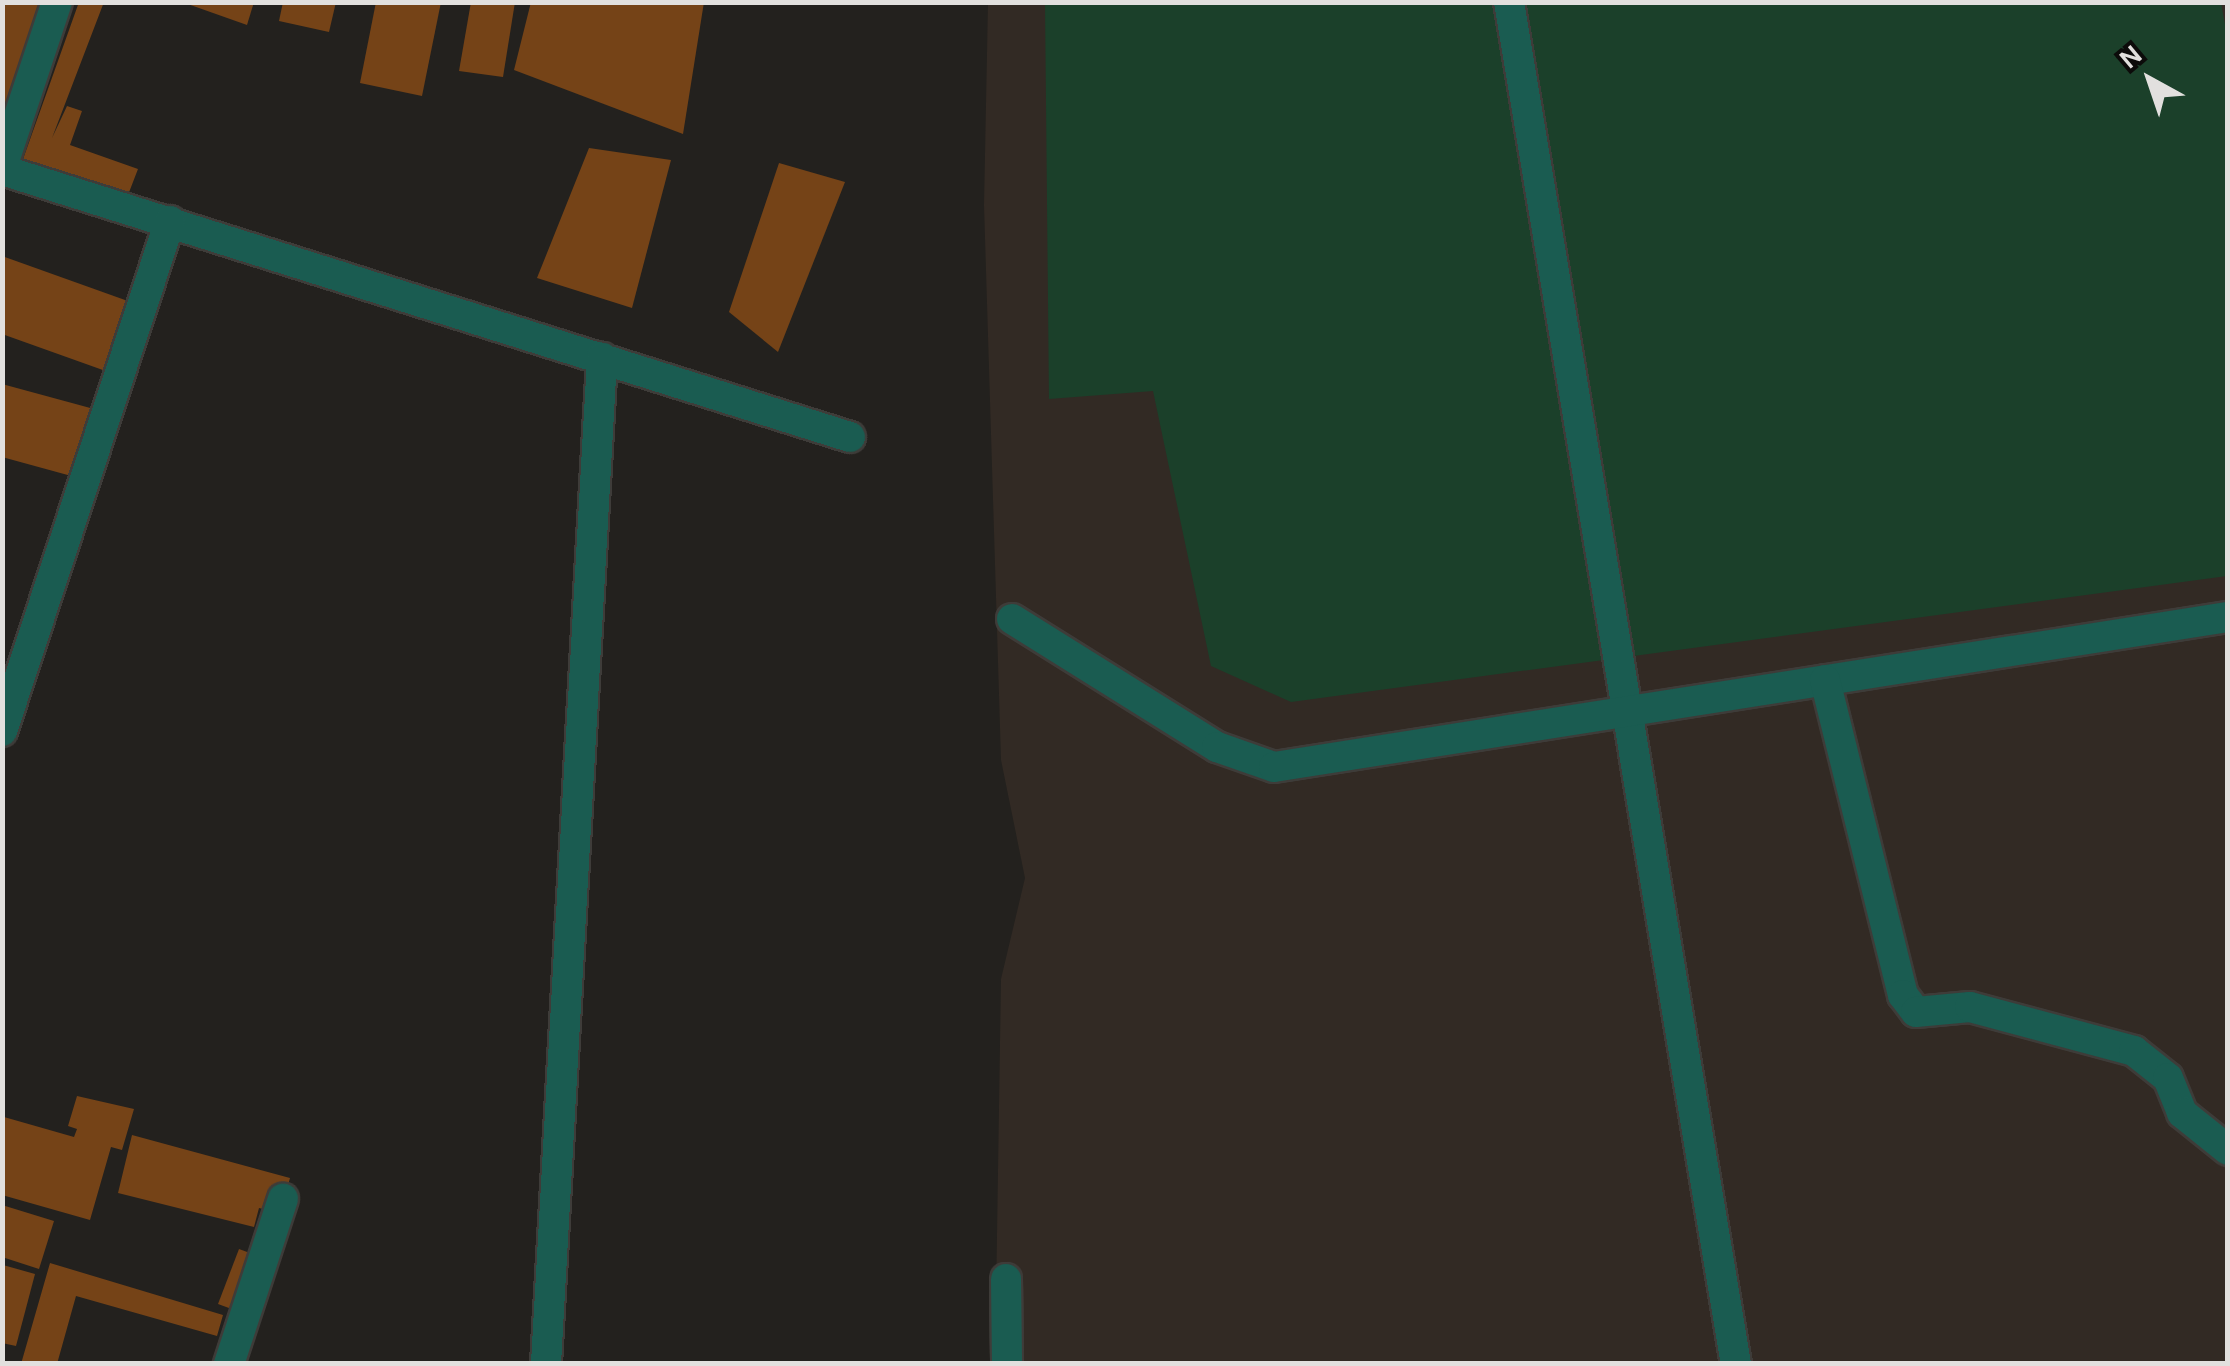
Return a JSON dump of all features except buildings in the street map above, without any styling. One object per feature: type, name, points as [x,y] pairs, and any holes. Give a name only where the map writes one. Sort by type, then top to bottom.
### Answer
[{"type":"street","points":[[57,2],[2,168],[850,437]]},
{"type":"street","points":[[1509,2],[1736,1364]]},
{"type":"street","points":[[2,731],[170,221]]},
{"type":"street","points":[[546,1364],[602,358]]},
{"type":"street","points":[[1012,619],[1217,747],[1274,767],[2228,617]]},
{"type":"street","points":[[1824,680],[1903,995],[1916,1012],[1970,1007],[2134,1051],[2168,1078],[2182,1113],[2228,1150]]},
{"type":"street","points":[[229,1364],[284,1199]]},
{"type":"street","points":[[1006,1280],[1006,1364]]},
{"type":"shaded area","points":[[988,3],[2227,3],[2227,1363],[995,1363],[1001,979],[1025,878],[1001,760],[984,205]]},
{"type":"green space","points":[[1045,3],[2221,3],[2228,40],[2227,576],[1291,702],[1211,666],[1153,391],[1049,399]]}]
